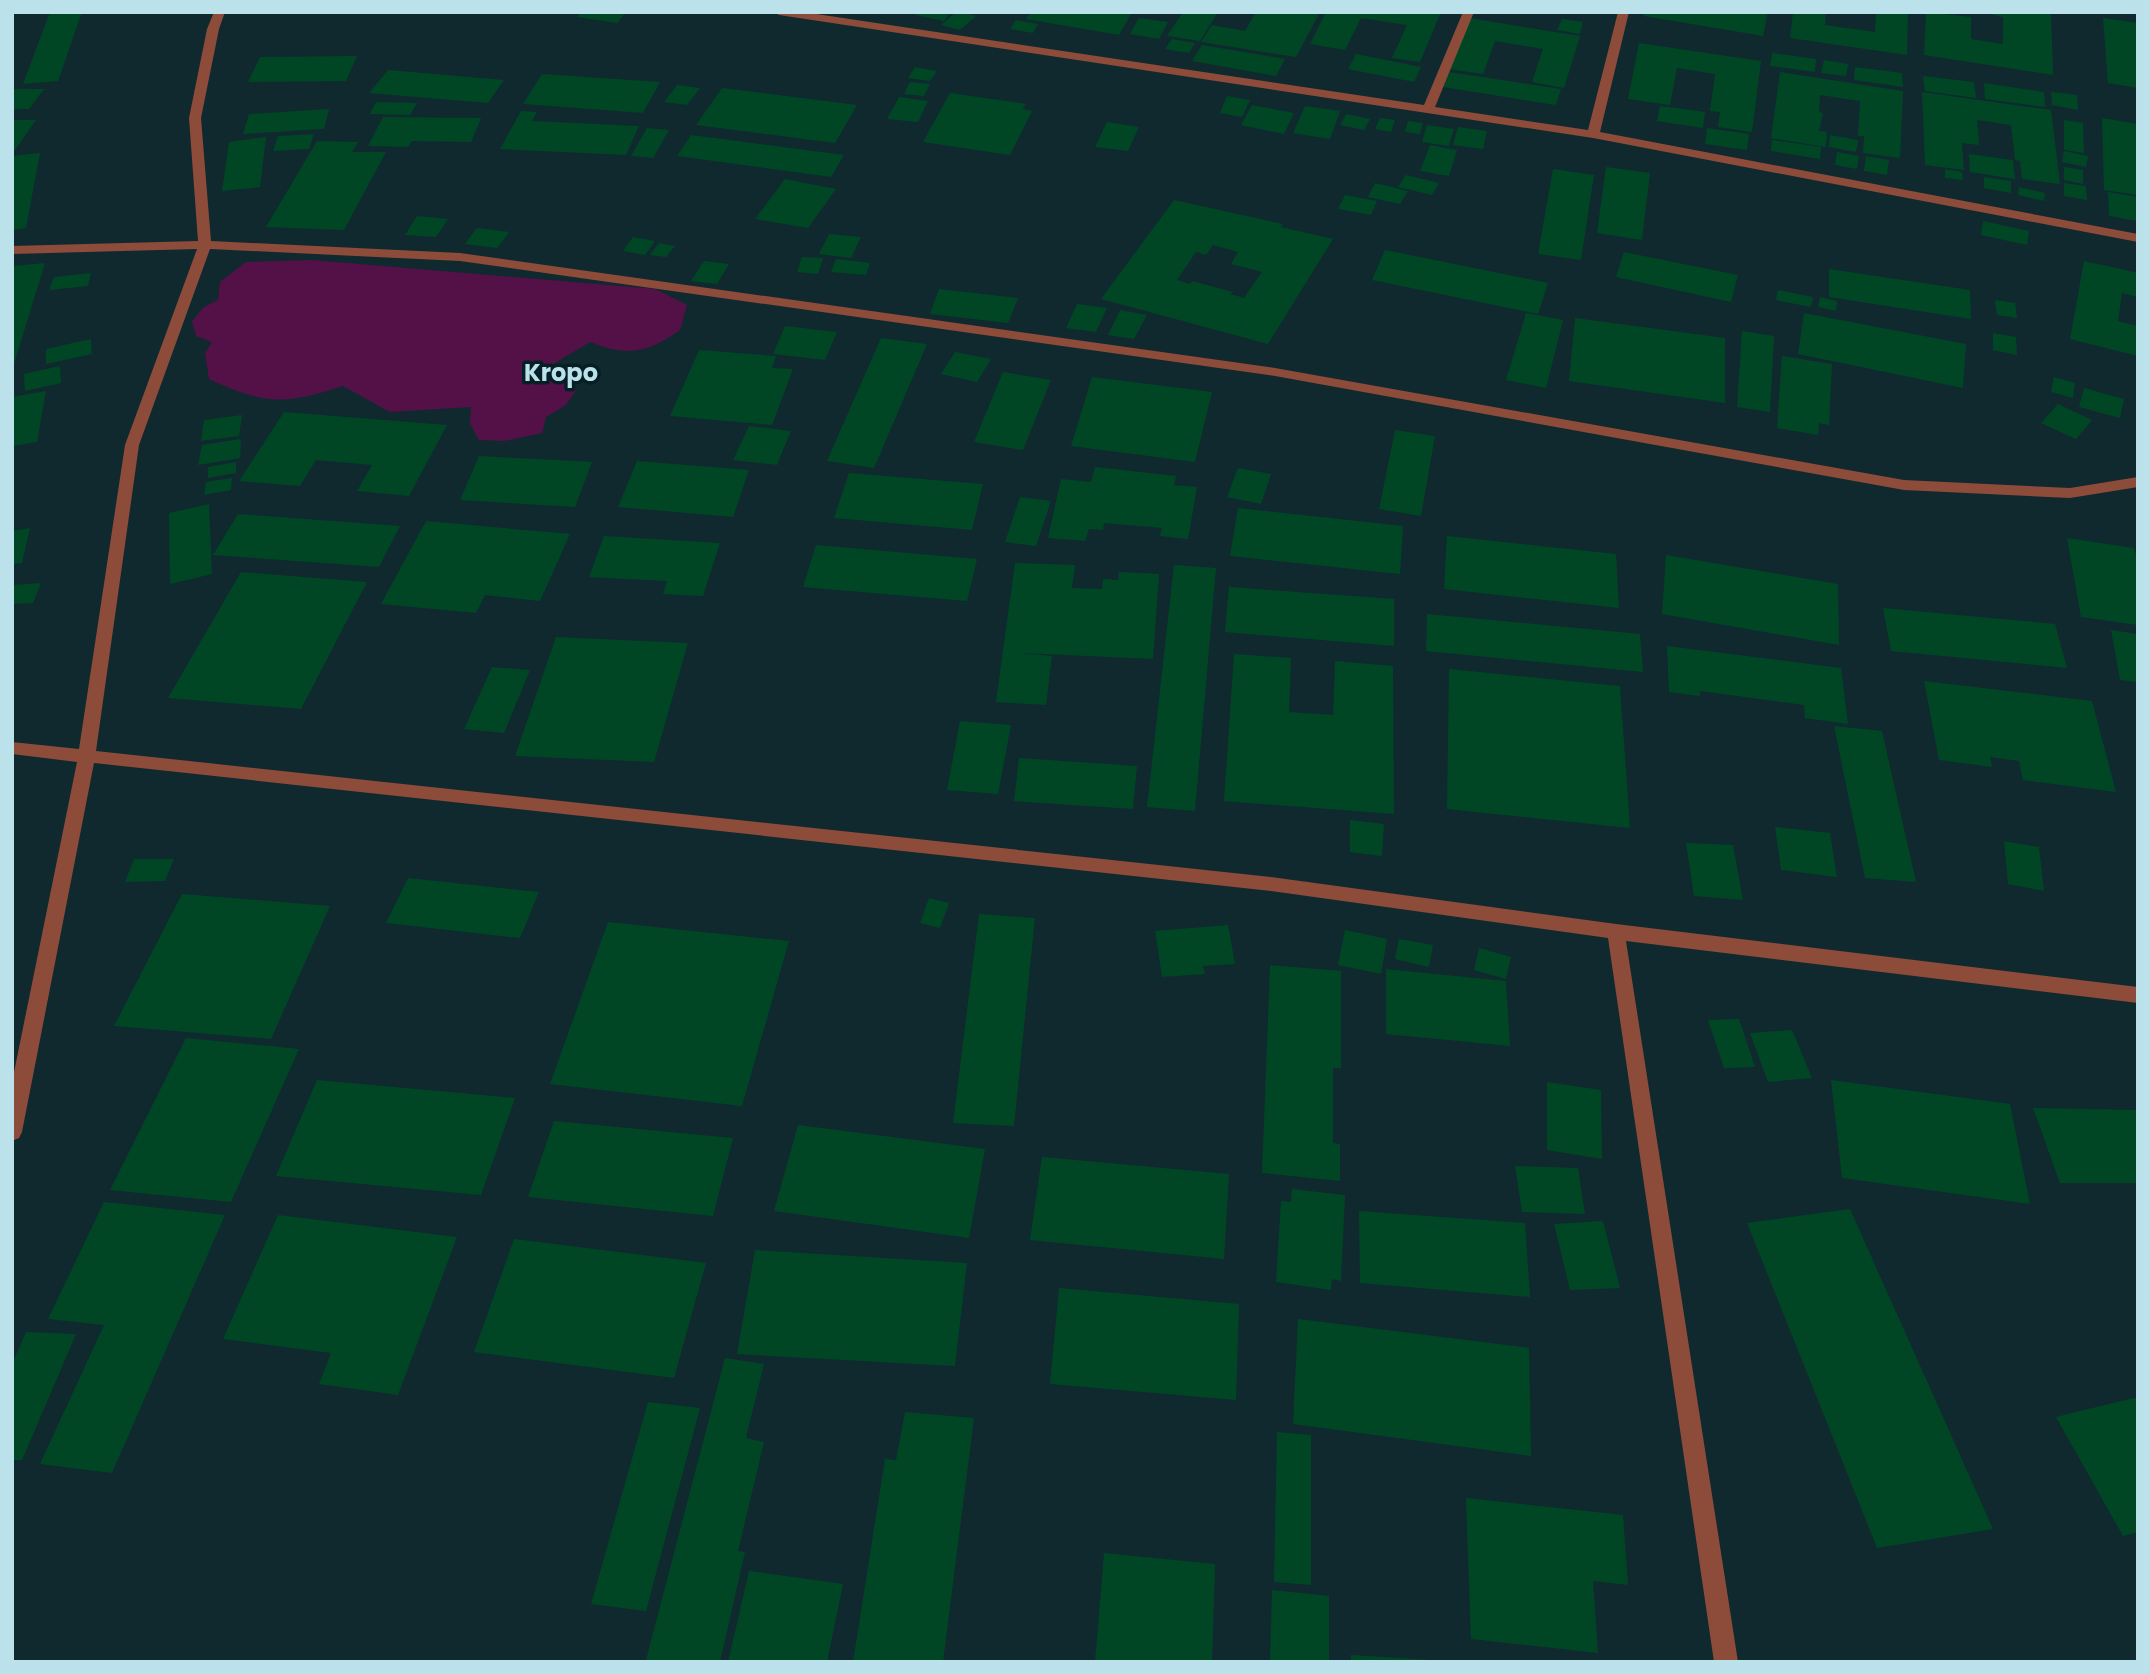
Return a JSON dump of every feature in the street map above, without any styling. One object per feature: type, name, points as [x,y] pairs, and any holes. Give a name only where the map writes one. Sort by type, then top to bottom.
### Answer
[{"type":"street","points":[[12,1132],[87,755],[132,445],[205,245],[195,118],[213,29],[220,12]]},
{"type":"street","points":[[779,12],[1593,134],[2138,238]]},
{"type":"street","points":[[1428,110],[1469,12]]},
{"type":"street","points":[[1593,134],[1623,12]]},
{"type":"street","points":[[12,250],[205,245],[460,257],[1275,372],[1904,485],[2070,494],[2138,482]]},
{"type":"street","points":[[12,748],[1271,884],[1616,932],[2138,995]]},
{"type":"street","points":[[1616,932],[1726,1662]]},
{"type":"shaded area","points":[[312,260],[655,289],[687,305],[680,330],[657,344],[626,351],[590,342],[543,370],[576,390],[566,405],[546,417],[542,433],[504,441],[479,440],[470,424],[471,407],[390,412],[343,386],[305,397],[275,399],[245,394],[209,379],[205,353],[212,342],[196,336],[192,321],[204,307],[218,300],[220,282],[246,262]]},
{"type":"building","points":[[50,12],[82,12],[58,81],[23,84]]},
{"type":"building","points":[[581,12],[626,12],[617,23],[577,17]]},
{"type":"building","points":[[918,12],[950,12],[944,21],[915,15]]},
{"type":"building","points":[[956,12],[976,16],[960,30],[941,25]]},
{"type":"building","points":[[1031,12],[1132,12],[1119,35],[1026,19]]},
{"type":"building","points":[[1183,12],[1218,12],[1200,41],[1167,36]]},
{"type":"building","points":[[1256,12],[1320,12],[1296,57],[1201,42],[1212,25],[1245,31]]},
{"type":"building","points":[[1326,12],[1441,12],[1420,62],[1392,58],[1407,25],[1361,18],[1345,50],[1310,44]]},
{"type":"building","points":[[1645,12],[1768,12],[1763,36],[1644,16]]},
{"type":"building","points":[[1793,12],[1826,12],[1825,25],[1875,32],[1876,12],[1908,12],[1907,55],[1790,38]]},
{"type":"building","points":[[1926,12],[1971,17],[1971,39],[2003,44],[2003,17],[1982,12],[2051,12],[2053,75],[1924,55]]},
{"type":"building","points":[[1139,18],[1168,22],[1159,39],[1130,34]]},
{"type":"building","points":[[1469,18],[1580,36],[1564,88],[1532,82],[1543,49],[1495,41],[1483,74],[1449,69]]},
{"type":"building","points":[[2103,18],[2138,23],[2138,88],[2108,83]]},
{"type":"building","points":[[1562,19],[1583,22],[1580,34],[1557,30]]},
{"type":"building","points":[[1016,20],[1038,24],[1033,33],[1010,29]]},
{"type":"building","points":[[1172,39],[1195,43],[1189,53],[1165,49]]},
{"type":"building","points":[[1639,43],[1761,61],[1752,132],[1718,127],[1720,112],[1710,111],[1715,74],[1677,68],[1670,105],[1628,99]]},
{"type":"building","points":[[1202,45],[1285,59],[1276,76],[1192,61]]},
{"type":"building","points":[[1772,53],[1816,59],[1815,72],[1770,66]]},
{"type":"building","points":[[1356,54],[1421,67],[1414,82],[1348,69]]},
{"type":"building","points":[[357,56],[346,81],[248,82],[260,57]]},
{"type":"building","points":[[1824,60],[1848,64],[1846,76],[1821,73]]},
{"type":"building","points":[[915,67],[937,71],[930,81],[908,78]]},
{"type":"building","points":[[1855,67],[1902,73],[1903,87],[1854,80]]},
{"type":"building","points":[[388,70],[504,80],[488,103],[369,93]]},
{"type":"building","points":[[1449,72],[1561,89],[1556,105],[1443,87]]},
{"type":"building","points":[[1780,72],[1903,91],[1900,158],[1863,153],[1864,136],[1858,136],[1860,101],[1820,95],[1819,112],[1823,113],[1819,131],[1827,132],[1826,147],[1771,138]]},
{"type":"building","points":[[542,74],[660,82],[643,113],[523,104]]},
{"type":"building","points":[[1923,76],[1974,82],[1976,98],[1925,91]]},
{"type":"building","points":[[910,82],[930,84],[924,96],[904,94]]},
{"type":"building","points":[[1984,83],[2044,92],[2045,107],[1985,99]]},
{"type":"building","points":[[677,85],[700,88],[687,105],[664,102]]},
{"type":"building","points":[[722,88],[857,105],[835,143],[696,125]]},
{"type":"building","points":[[12,89],[44,89],[29,109],[12,109]]},
{"type":"building","points":[[1922,92],[2051,110],[2060,184],[2022,179],[2020,161],[2015,160],[2011,125],[1977,120],[1979,145],[1962,143],[1964,170],[1925,165]]},
{"type":"building","points":[[2051,92],[2077,95],[2078,110],[2052,105]]},
{"type":"building","points":[[950,93],[1026,104],[1022,109],[1032,111],[1010,155],[923,142]]},
{"type":"building","points":[[1227,96],[1250,100],[1242,117],[1220,113]]},
{"type":"building","points":[[899,97],[928,101],[918,122],[887,119]]},
{"type":"building","points":[[376,102],[417,103],[410,115],[370,114]]},
{"type":"building","points":[[1252,105],[1294,113],[1284,134],[1241,125]]},
{"type":"building","points":[[1305,106],[1340,111],[1330,139],[1293,133]]},
{"type":"building","points":[[1660,106],[1705,112],[1703,128],[1657,121]]},
{"type":"building","points":[[329,109],[324,129],[243,134],[249,114]]},
{"type":"building","points":[[521,111],[537,112],[532,121],[639,126],[626,155],[500,149]]},
{"type":"building","points":[[1346,114],[1370,119],[1364,130],[1340,125]]},
{"type":"building","points":[[383,117],[481,118],[471,142],[412,141],[408,147],[368,146]]},
{"type":"building","points":[[1380,118],[1395,120],[1391,132],[1375,129]]},
{"type":"building","points":[[2102,118],[2138,124],[2138,195],[2104,190]]},
{"type":"building","points":[[12,120],[36,120],[15,150],[12,150]]},
{"type":"building","points":[[2064,120],[2083,123],[2084,153],[2064,150]]},
{"type":"building","points":[[1408,121],[1423,123],[1420,134],[1405,132]]},
{"type":"building","points":[[1107,122],[1139,127],[1128,151],[1095,147]]},
{"type":"building","points":[[1427,125],[1454,129],[1449,146],[1422,142]]},
{"type":"building","points":[[1458,127],[1487,131],[1483,149],[1453,145]]},
{"type":"building","points":[[647,128],[669,130],[653,158],[631,156]]},
{"type":"building","points":[[1707,128],[1749,134],[1747,150],[1705,144]]},
{"type":"building","points":[[314,134],[309,149],[273,151],[278,136]]},
{"type":"building","points":[[691,135],[844,155],[831,177],[677,156]]},
{"type":"building","points":[[1830,135],[1858,140],[1856,152],[1829,147]]},
{"type":"building","points":[[266,137],[260,187],[222,191],[229,142]]},
{"type":"building","points":[[1772,140],[1821,147],[1820,159],[1771,151]]},
{"type":"building","points":[[317,141],[358,142],[352,152],[386,152],[344,230],[266,227]]},
{"type":"building","points":[[1430,145],[1457,150],[1449,176],[1420,171]]},
{"type":"building","points":[[2064,151],[2088,156],[2086,167],[2062,162]]},
{"type":"building","points":[[1837,152],[1859,156],[1857,169],[1835,165]]},
{"type":"building","points":[[40,153],[26,228],[12,230],[12,156]]},
{"type":"building","points":[[1969,154],[2013,160],[2015,179],[1970,172]]},
{"type":"building","points":[[1866,156],[1889,160],[1887,175],[1864,171]]},
{"type":"building","points":[[1606,167],[1650,173],[1642,240],[1597,233]]},
{"type":"building","points":[[2064,167],[2083,170],[2083,184],[2064,180]]},
{"type":"building","points":[[1553,169],[1594,175],[1581,260],[1538,254]]},
{"type":"building","points":[[1945,169],[1962,172],[1963,180],[1945,178]]},
{"type":"building","points":[[1406,175],[1439,183],[1432,195],[1398,187]]},
{"type":"building","points":[[1984,177],[2011,181],[2011,193],[1984,188]]},
{"type":"building","points":[[785,179],[836,189],[808,228],[755,219]]},
{"type":"building","points":[[1375,183],[1408,191],[1400,204],[1368,197]]},
{"type":"building","points":[[2064,183],[2086,186],[2087,200],[2064,196]]},
{"type":"building","points":[[2019,187],[2045,193],[2044,201],[2018,195]]},
{"type":"building","points":[[2108,192],[2138,197],[2138,221],[2109,216]]},
{"type":"building","points":[[1345,195],[1377,201],[1371,215],[1338,209]]},
{"type":"building","points":[[1174,200],[1283,224],[1281,227],[1333,239],[1268,344],[1101,299]],"holes":[[[1213,245],[1238,252],[1231,264],[1262,272],[1244,298],[1230,294],[1233,292],[1192,281],[1190,284],[1177,280],[1196,252],[1206,255]]]},
{"type":"building","points":[[417,216],[448,219],[436,237],[405,235]]},
{"type":"building","points":[[1983,221],[2029,231],[2027,245],[1981,235]]},
{"type":"building","points":[[477,228],[509,232],[497,248],[465,244]]},
{"type":"building","points":[[829,234],[861,237],[851,258],[819,254]]},
{"type":"building","points":[[633,237],[655,241],[645,255],[623,251]]},
{"type":"building","points":[[659,243],[675,246],[666,257],[650,255]]},
{"type":"building","points":[[1385,250],[1548,283],[1538,314],[1372,280]]},
{"type":"building","points":[[1624,252],[1738,275],[1731,302],[1616,277]]},
{"type":"building","points":[[802,257],[823,258],[818,274],[797,272]]},
{"type":"building","points":[[836,259],[870,263],[866,275],[831,272]]},
{"type":"building","points":[[704,261],[729,264],[717,284],[691,281]]},
{"type":"building","points":[[2084,261],[2138,273],[2138,297],[2122,293],[2118,321],[2138,326],[2138,356],[2070,339]]},
{"type":"building","points":[[45,263],[13,367],[12,367],[12,266]]},
{"type":"building","points":[[1829,269],[1970,290],[1971,319],[1829,297]]},
{"type":"building","points":[[91,273],[88,286],[49,290],[54,277]]},
{"type":"building","points":[[939,289],[1018,298],[1008,323],[930,314]]},
{"type":"building","points":[[1778,290],[1813,297],[1811,307],[1776,300]]},
{"type":"building","points":[[1820,297],[1837,301],[1836,311],[1818,307]]},
{"type":"building","points":[[1995,300],[2015,303],[2017,318],[1997,315]]},
{"type":"building","points":[[1077,304],[1107,308],[1096,332],[1066,328]]},
{"type":"building","points":[[1120,310],[1147,315],[1134,339],[1108,335]]},
{"type":"building","points":[[1526,313],[1563,320],[1546,388],[1506,380]]},
{"type":"building","points":[[1804,313],[1966,344],[1963,388],[1798,354]]},
{"type":"building","points":[[1575,318],[1725,338],[1725,403],[1569,381]]},
{"type":"building","points":[[785,326],[837,332],[825,360],[773,354]]},
{"type":"building","points":[[1742,331],[1774,336],[1770,412],[1737,407]]},
{"type":"building","points":[[1993,333],[2016,337],[2017,355],[1993,350]]},
{"type":"building","points":[[881,338],[927,344],[874,468],[827,461]]},
{"type":"building","points":[[91,339],[92,354],[46,364],[46,349]]},
{"type":"building","points":[[699,350],[776,356],[772,368],[793,369],[772,425],[670,416]]},
{"type":"building","points":[[955,352],[991,359],[977,382],[941,374]]},
{"type":"building","points":[[1782,356],[1832,364],[1829,425],[1819,423],[1818,435],[1777,428]]},
{"type":"building","points":[[60,366],[61,383],[25,391],[24,374]]},
{"type":"building","points":[[1003,372],[1051,380],[1023,450],[974,442]]},
{"type":"building","points":[[1092,377],[1212,392],[1195,462],[1071,446]]},
{"type":"building","points":[[2054,377],[2075,383],[2073,398],[2051,392]]},
{"type":"building","points":[[2084,388],[2124,399],[2120,418],[2079,407]]},
{"type":"building","points":[[46,391],[37,442],[12,446],[12,397]]},
{"type":"building","points":[[2058,404],[2092,420],[2076,439],[2041,423]]},
{"type":"building","points":[[284,412],[447,425],[409,496],[357,491],[372,465],[316,460],[300,486],[239,481]]},
{"type":"building","points":[[242,415],[239,436],[201,441],[204,420]]},
{"type":"building","points":[[749,426],[791,431],[777,465],[733,460]]},
{"type":"building","points":[[1395,430],[1435,436],[1421,516],[1379,509]]},
{"type":"building","points":[[241,439],[240,458],[198,465],[202,445]]},
{"type":"building","points":[[479,456],[592,462],[575,507],[460,500]]},
{"type":"building","points":[[637,461],[749,470],[733,517],[618,507]]},
{"type":"building","points":[[236,462],[236,473],[208,478],[208,467]]},
{"type":"building","points":[[1095,467],[1176,476],[1174,485],[1197,487],[1188,539],[1160,536],[1162,528],[1104,523],[1103,530],[1089,529],[1085,541],[1048,538],[1061,479],[1091,482]]},
{"type":"building","points":[[1238,468],[1271,474],[1261,504],[1227,497]]},
{"type":"building","points":[[849,473],[983,484],[972,530],[834,518]]},
{"type":"building","points":[[232,478],[231,490],[204,495],[206,482]]},
{"type":"building","points":[[1020,497],[1051,501],[1036,546],[1005,542]]},
{"type":"building","points":[[209,504],[212,574],[170,584],[169,513]]},
{"type":"building","points":[[1238,508],[1403,526],[1400,574],[1230,556]]},
{"type":"building","points":[[238,514],[400,526],[379,567],[213,555]]},
{"type":"building","points":[[426,521],[570,534],[540,601],[485,595],[476,613],[381,604]]},
{"type":"building","points":[[30,528],[22,563],[12,564],[12,531]]},
{"type":"building","points":[[604,536],[720,543],[703,596],[663,594],[667,581],[589,577]]},
{"type":"building","points":[[1447,536],[1616,554],[1619,608],[1444,589]]},
{"type":"building","points":[[2067,538],[2134,548],[2138,562],[2138,625],[2081,617]]},
{"type":"building","points":[[816,545],[977,559],[967,601],[803,587]]},
{"type":"building","points":[[1666,555],[1838,584],[1839,645],[1662,614]]},
{"type":"building","points":[[1015,563],[1075,565],[1072,588],[1102,589],[1103,579],[1118,580],[1119,572],[1159,574],[1153,659],[1021,653],[1052,656],[1046,705],[996,702]]},
{"type":"building","points":[[1174,565],[1216,568],[1195,811],[1147,807]]},
{"type":"building","points":[[241,572],[367,582],[301,709],[168,698]]},
{"type":"building","points":[[41,583],[33,603],[12,604],[12,585]]},
{"type":"building","points":[[1229,587],[1394,599],[1394,646],[1225,632]]},
{"type":"building","points":[[1883,608],[2055,624],[2067,668],[1891,651]]},
{"type":"building","points":[[1427,614],[1640,634],[1643,672],[1426,651]]},
{"type":"building","points":[[2111,630],[2138,634],[2138,682],[2120,680]]},
{"type":"building","points":[[556,637],[688,643],[654,762],[515,756]]},
{"type":"building","points":[[1667,646],[1841,668],[1848,724],[1805,718],[1804,705],[1700,691],[1700,696],[1669,692]]},
{"type":"building","points":[[1234,654],[1291,658],[1289,712],[1333,715],[1335,661],[1393,666],[1394,814],[1224,801]]},
{"type":"building","points":[[492,667],[530,670],[504,733],[464,729]]},
{"type":"building","points":[[1449,669],[1620,686],[1630,828],[1447,809]]},
{"type":"building","points":[[1924,681],[2092,701],[2116,792],[2023,780],[2019,761],[1990,757],[1992,767],[1939,760]]},
{"type":"building","points":[[960,721],[1011,725],[998,794],[947,790]]},
{"type":"building","points":[[1834,726],[1882,731],[1916,882],[1865,878]]},
{"type":"building","points":[[1019,758],[1137,766],[1133,809],[1014,801]]},
{"type":"building","points":[[1350,820],[1384,824],[1382,856],[1350,852]]},
{"type":"building","points":[[1775,827],[1830,833],[1837,877],[1781,870]]},
{"type":"building","points":[[2004,841],[2039,847],[2044,891],[2008,884]]},
{"type":"building","points":[[1686,843],[1733,845],[1743,900],[1694,896]]},
{"type":"building","points":[[134,859],[174,859],[165,881],[125,882]]},
{"type":"building","points":[[408,878],[539,892],[520,938],[386,923]]},
{"type":"building","points":[[182,894],[330,906],[271,1039],[114,1026]]},
{"type":"building","points":[[929,898],[949,903],[940,928],[920,923]]},
{"type":"building","points":[[979,914],[1035,918],[1014,1126],[953,1123]]},
{"type":"building","points":[[608,922],[789,941],[742,1106],[550,1084]]},
{"type":"building","points":[[1228,925],[1235,964],[1203,966],[1205,974],[1162,977],[1155,931]]},
{"type":"building","points":[[1345,930],[1387,939],[1381,974],[1338,965]]},
{"type":"building","points":[[1399,939],[1433,945],[1429,967],[1395,959]]},
{"type":"building","points":[[1479,948],[1511,957],[1506,979],[1474,970]]},
{"type":"building","points":[[1270,965],[1341,971],[1341,1068],[1333,1068],[1333,1143],[1340,1144],[1340,1181],[1262,1173]]},
{"type":"building","points":[[1386,969],[1506,981],[1510,1046],[1386,1034]]},
{"type":"building","points":[[1739,1019],[1755,1067],[1724,1068],[1708,1020]]},
{"type":"building","points":[[1792,1030],[1812,1078],[1768,1082],[1750,1033]]},
{"type":"building","points":[[186,1038],[299,1049],[231,1202],[110,1190]]},
{"type":"building","points":[[317,1080],[515,1098],[481,1195],[276,1176]]},
{"type":"building","points":[[1831,1080],[2010,1104],[2030,1204],[1842,1178]]},
{"type":"building","points":[[1547,1082],[1601,1090],[1602,1159],[1547,1150]]},
{"type":"building","points":[[2033,1108],[2138,1110],[2138,1183],[2060,1183]]},
{"type":"building","points":[[554,1121],[733,1138],[713,1216],[528,1197]]},
{"type":"building","points":[[798,1125],[985,1149],[969,1238],[774,1211]]},
{"type":"building","points":[[1042,1157],[1229,1174],[1224,1259],[1030,1240]]},
{"type":"building","points":[[1515,1166],[1578,1168],[1585,1214],[1522,1212]]},
{"type":"building","points":[[1292,1189],[1345,1195],[1341,1281],[1332,1279],[1331,1290],[1276,1282],[1281,1201],[1291,1202]]},
{"type":"building","points":[[104,1202],[225,1215],[112,1473],[40,1464],[104,1325],[48,1319]]},
{"type":"building","points":[[1850,1209],[1993,1529],[1877,1548],[1747,1223]]},
{"type":"building","points":[[1359,1211],[1525,1223],[1530,1297],[1360,1283]]},
{"type":"building","points":[[278,1215],[457,1237],[398,1395],[319,1384],[331,1353],[223,1339]]},
{"type":"building","points":[[1603,1221],[1620,1288],[1570,1290],[1554,1224]]},
{"type":"building","points":[[514,1239],[706,1263],[674,1378],[474,1352]]},
{"type":"building","points":[[755,1250],[967,1263],[955,1366],[737,1354]]},
{"type":"building","points":[[1059,1288],[1239,1304],[1236,1400],[1050,1384]]},
{"type":"building","points":[[1298,1319],[1529,1348],[1531,1456],[1293,1424]]},
{"type":"building","points":[[26,1332],[76,1334],[22,1460],[12,1460],[12,1364]]},
{"type":"building","points":[[725,1358],[764,1364],[746,1438],[764,1442],[738,1551],[745,1552],[720,1662],[646,1660]]},
{"type":"building","points":[[2138,1397],[2138,1532],[2123,1536],[2056,1417]]},
{"type":"building","points":[[648,1402],[700,1408],[646,1611],[591,1604]]},
{"type":"building","points":[[905,1412],[974,1418],[943,1662],[853,1662],[885,1459],[896,1460]]},
{"type":"building","points":[[1277,1432],[1311,1435],[1311,1585],[1274,1582]]},
{"type":"building","points":[[1466,1498],[1623,1515],[1628,1585],[1593,1581],[1598,1653],[1471,1639]]},
{"type":"building","points":[[1104,1553],[1215,1564],[1212,1662],[1095,1662]]},
{"type":"building","points":[[749,1571],[843,1584],[827,1662],[728,1662]]},
{"type":"building","points":[[1272,1590],[1329,1596],[1329,1662],[1270,1662]]},
{"type":"building","points":[[1351,1655],[1432,1660],[1432,1662],[1351,1662]]},
{"type":"district","name":"Kropo","points":[[561,372]]}]
